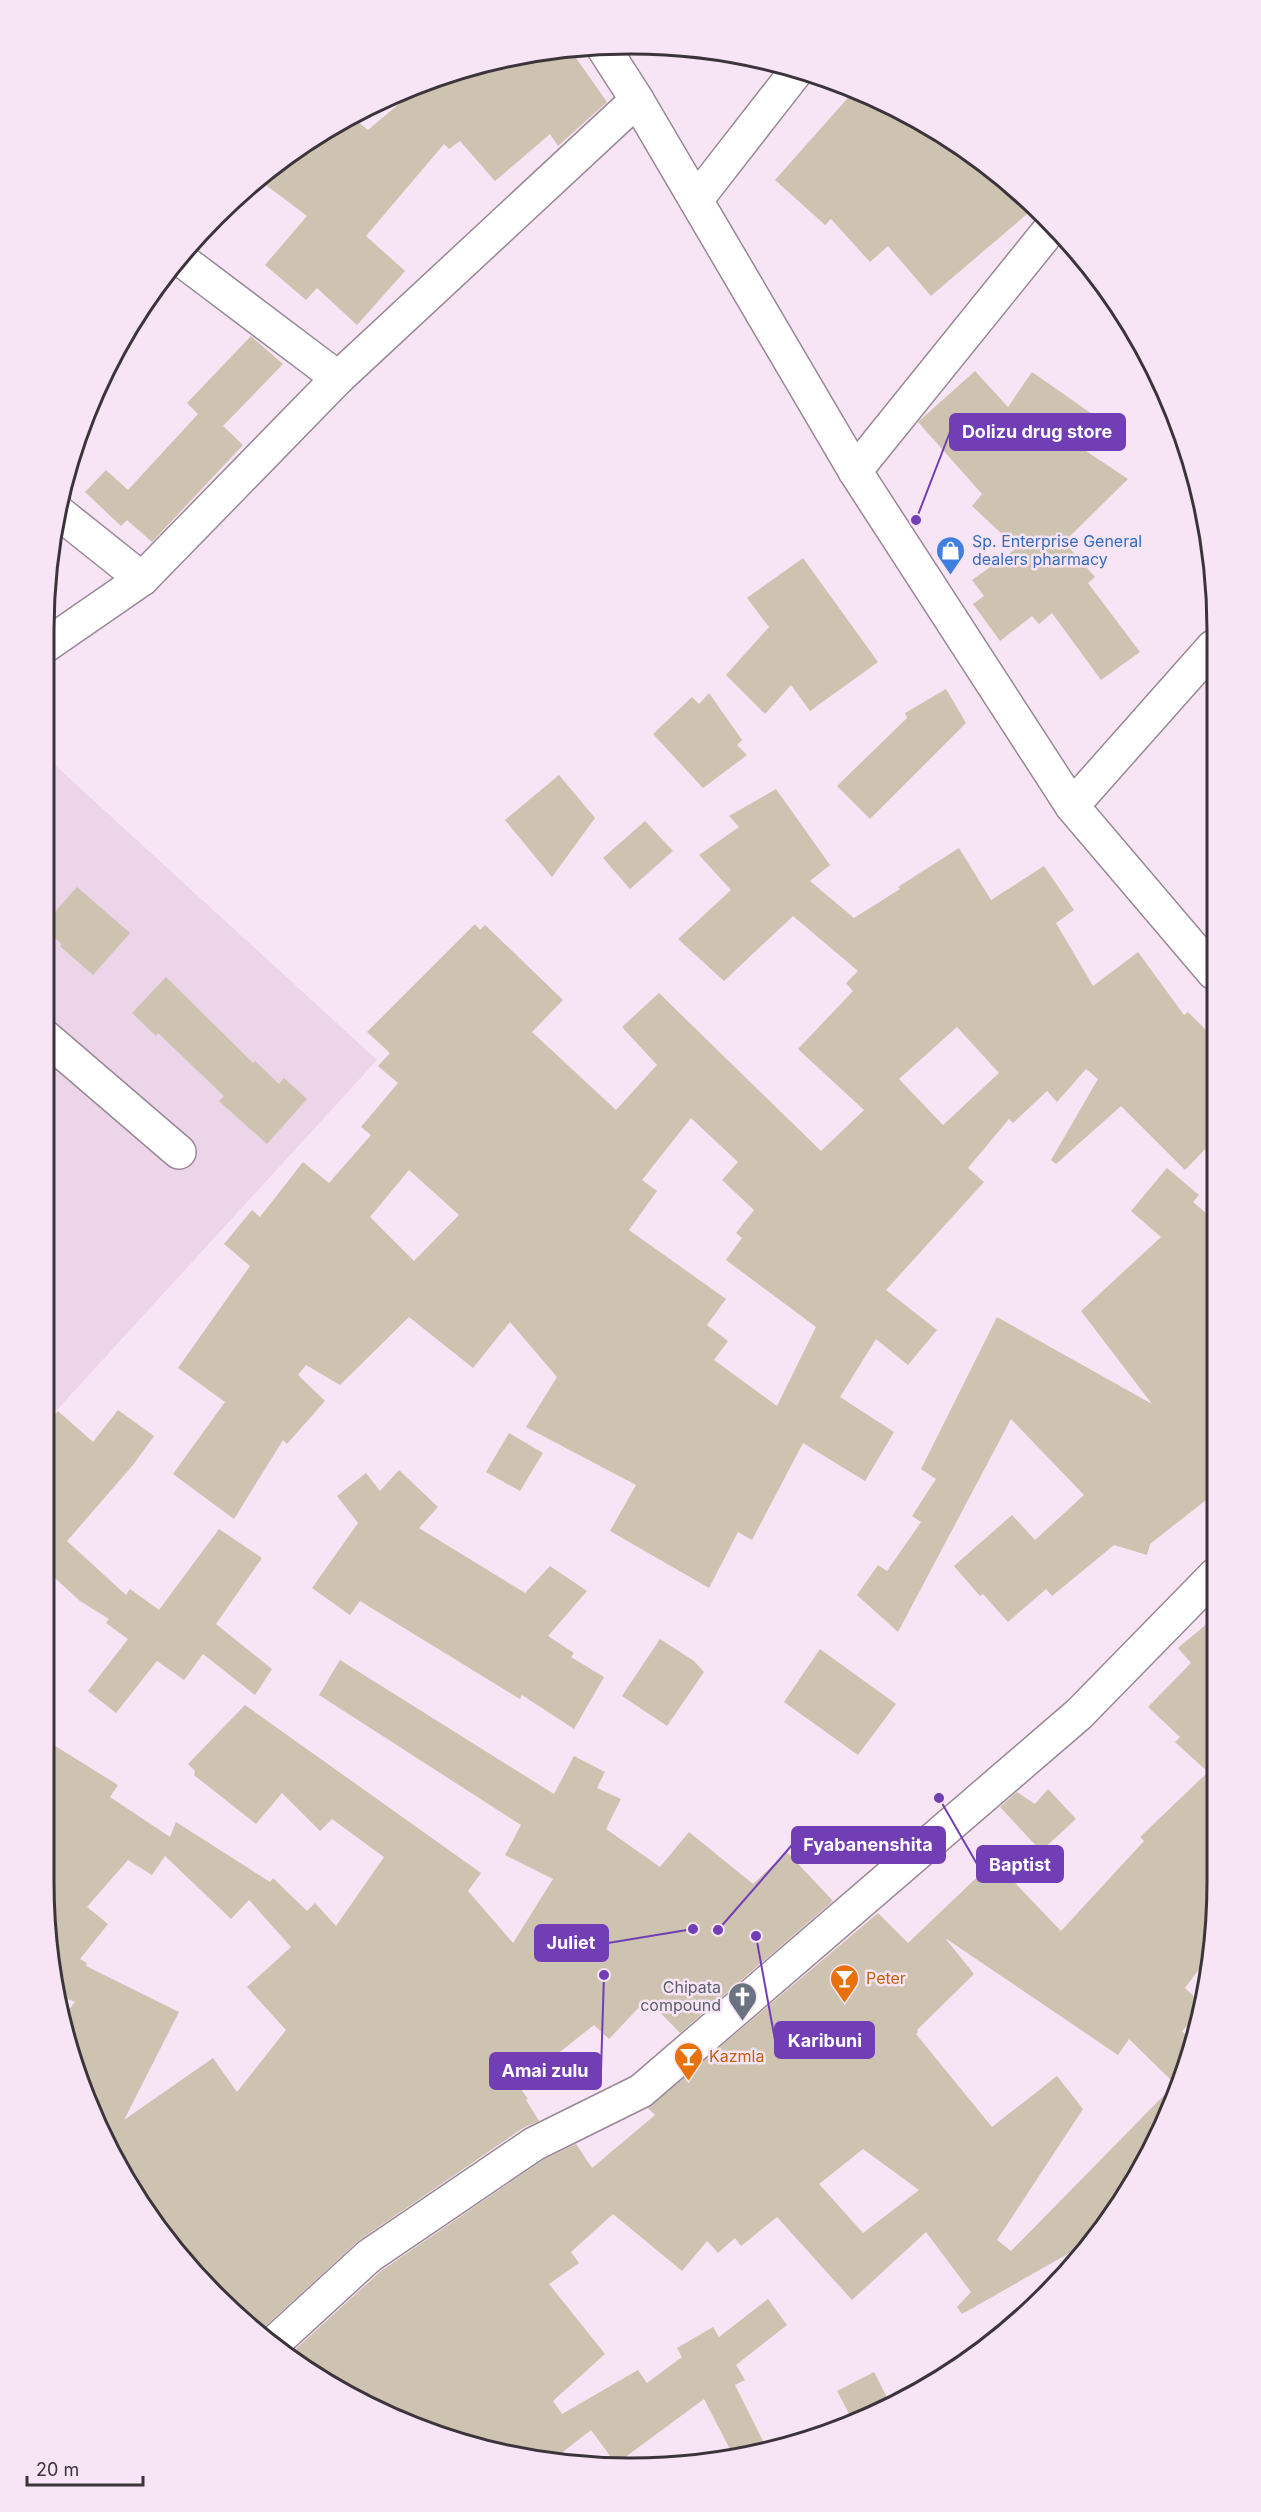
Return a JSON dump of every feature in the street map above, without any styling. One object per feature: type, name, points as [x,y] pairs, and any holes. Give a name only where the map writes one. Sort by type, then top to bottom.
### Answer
[{"type":"street","points":[[608,55],[637,100],[855,471],[1072,806],[1207,965]]},
{"type":"street","points":[[696,200],[791,77]]},
{"type":"street","points":[[54,640],[142,579],[338,378],[637,100]]},
{"type":"street","points":[[855,471],[1047,233]]},
{"type":"street","points":[[186,263],[338,378]]},
{"type":"street","points":[[65,518],[142,579]]},
{"type":"street","points":[[1072,806],[1207,654]]},
{"type":"street","points":[[54,1045],[179,1152]]},
{"type":"street","points":[[279,2338],[379,2250],[534,2144],[641,2091],[1079,1714],[1207,1583]]},
{"type":"shaded area","points":[[54,764],[377,1060],[54,1413]]},
{"type":"building","points":[[575,57],[607,102],[558,146],[550,134],[495,181],[460,141],[449,149],[444,144],[366,236],[405,271],[357,325],[317,288],[306,300],[265,265],[307,216],[265,185],[310,151],[342,131],[359,122],[368,130],[402,102],[410,98],[481,74],[555,59]]},
{"type":"building","points":[[849,97],[885,113],[951,151],[1011,197],[1028,213],[931,296],[888,246],[870,262],[831,219],[825,225],[775,180]]},
{"type":"building","points":[[251,336],[283,364],[223,426],[243,445],[152,542],[127,520],[121,526],[85,492],[106,470],[128,490],[198,414],[187,403]]},
{"type":"building","points":[[975,371],[1008,407],[1032,372],[1105,423],[1086,451],[1128,479],[1064,542],[1095,577],[1088,583],[1140,652],[1101,680],[1052,613],[1039,624],[1032,616],[1000,641],[973,604],[984,596],[972,580],[1017,548],[972,506],[982,494],[918,422]]},
{"type":"building","points":[[803,558],[878,662],[810,711],[791,685],[765,714],[726,675],[769,627],[747,598]]},
{"type":"building","points":[[946,689],[966,723],[870,819],[837,786],[907,718],[905,713]]},
{"type":"building","points":[[709,693],[742,740],[737,745],[747,755],[703,788],[653,734],[692,697],[699,704]]},
{"type":"building","points":[[559,775],[595,818],[552,877],[505,820]]},
{"type":"building","points":[[776,789],[830,865],[810,881],[854,918],[959,848],[991,900],[1044,866],[1074,910],[1056,923],[1093,986],[1138,952],[1184,1015],[1188,1012],[1207,1031],[1207,1147],[1185,1170],[1121,1106],[1056,1164],[1051,1160],[1098,1079],[1086,1069],[1057,1102],[1047,1091],[1013,1123],[1009,1119],[968,1168],[984,1182],[886,1290],[937,1330],[908,1365],[876,1339],[840,1397],[894,1432],[865,1481],[803,1443],[752,1540],[738,1532],[709,1588],[610,1531],[636,1485],[526,1427],[557,1377],[510,1322],[473,1368],[409,1317],[340,1385],[306,1365],[298,1375],[325,1401],[287,1444],[283,1440],[234,1519],[173,1474],[225,1402],[178,1368],[250,1266],[224,1244],[252,1210],[260,1217],[303,1162],[329,1183],[371,1135],[361,1127],[398,1083],[378,1066],[390,1053],[367,1032],[475,924],[480,930],[485,925],[563,1000],[532,1032],[616,1110],[657,1065],[622,1027],[659,993],[821,1151],[864,1110],[798,1049],[853,991],[846,983],[858,971],[793,916],[724,981],[678,939],[731,890],[699,855],[739,827],[729,816]],"holes":[[[957,1027],[999,1073],[943,1125],[899,1079]],[[691,1118],[738,1162],[722,1180],[754,1210],[736,1233],[742,1238],[726,1260],[816,1327],[777,1406],[714,1360],[728,1341],[707,1325],[726,1299],[629,1230],[657,1191],[642,1180]],[[409,1170],[459,1215],[414,1261],[370,1217]]]},
{"type":"building","points":[[645,821],[673,851],[630,889],[603,858]]},
{"type":"building","points":[[77,887],[130,933],[93,975],[60,946],[62,944],[54,937],[54,913]]},
{"type":"building","points":[[166,977],[253,1063],[255,1061],[279,1084],[284,1078],[307,1099],[267,1144],[219,1101],[224,1096],[158,1033],[156,1036],[132,1013]]},
{"type":"building","points":[[1167,1168],[1199,1195],[1193,1202],[1207,1214],[1207,1499],[1150,1544],[1147,1555],[1114,1545],[1052,1596],[1046,1589],[1008,1622],[983,1594],[980,1596],[954,1566],[1012,1515],[1035,1540],[1084,1495],[1011,1419],[898,1632],[857,1595],[878,1565],[887,1571],[921,1522],[912,1516],[936,1479],[921,1469],[997,1317],[1152,1404],[1081,1311],[1161,1237],[1131,1211]]},
{"type":"building","points":[[118,1410],[154,1436],[133,1465],[67,1541],[126,1595],[130,1589],[159,1610],[219,1529],[262,1558],[216,1624],[272,1669],[255,1695],[203,1654],[184,1680],[157,1661],[116,1713],[88,1691],[128,1639],[106,1623],[109,1619],[80,1601],[54,1577],[54,1416],[58,1411],[93,1442]]},
{"type":"building","points":[[509,1433],[543,1453],[520,1491],[486,1472]]},
{"type":"building","points":[[399,1470],[438,1507],[419,1528],[525,1593],[550,1566],[587,1591],[548,1636],[574,1653],[571,1657],[604,1677],[574,1729],[522,1695],[520,1699],[360,1601],[350,1615],[312,1588],[358,1523],[337,1496],[366,1473],[380,1491]]},
{"type":"building","points":[[1207,1624],[1207,1771],[1175,1742],[1180,1737],[1148,1707],[1191,1663],[1178,1648]]},
{"type":"building","points":[[660,1639],[694,1661],[704,1672],[667,1726],[622,1696]]},
{"type":"building","points":[[820,1649],[896,1704],[858,1755],[784,1702]]},
{"type":"building","points":[[340,1660],[554,1794],[574,1756],[605,1772],[597,1788],[621,1799],[606,1829],[660,1867],[689,1832],[753,1884],[787,1852],[833,1901],[680,2033],[647,1999],[609,2039],[594,2025],[518,2085],[539,2121],[523,2128],[358,2241],[265,2327],[197,2262],[151,2202],[113,2136],[85,2067],[69,2010],[75,2002],[68,1999],[67,2001],[65,1994],[55,1919],[54,1745],[118,1785],[110,1797],[170,1837],[176,1822],[270,1882],[273,1878],[307,1911],[315,1903],[336,1926],[384,1857],[332,1819],[320,1831],[282,1793],[256,1824],[194,1775],[195,1771],[188,1764],[245,1705],[481,1873],[468,1891],[513,1943],[553,1879],[505,1855],[521,1825],[319,1695]],"holes":[[[165,1856],[231,1919],[249,1900],[291,1947],[247,1987],[286,2030],[237,2092],[213,2058],[124,2120],[179,2012],[86,1966],[87,1963],[80,1959],[108,1924],[87,1907],[128,1860],[152,1875]]]},
{"type":"building","points":[[1207,1773],[1206,1919],[1202,1957],[1200,1967],[1185,1988],[1195,1998],[1189,2024],[1182,2031],[1186,2035],[1171,2080],[1129,2039],[1118,2055],[945,1938],[974,1974],[917,2030],[916,2034],[992,2127],[1057,2076],[1083,2109],[997,2240],[1011,2251],[1166,2093],[1130,2170],[1110,2202],[1073,2251],[962,2314],[957,2307],[971,2292],[926,2232],[852,2300],[777,2217],[741,2246],[735,2238],[718,2253],[707,2241],[682,2271],[613,2214],[571,2252],[579,2263],[549,2284],[605,2354],[553,2401],[562,2414],[638,2370],[647,2383],[682,2357],[677,2348],[713,2327],[719,2337],[768,2299],[787,2325],[736,2365],[745,2380],[735,2385],[764,2442],[730,2449],[704,2399],[624,2458],[611,2457],[591,2430],[561,2454],[518,2447],[445,2427],[410,2414],[342,2381],[295,2350],[381,2271],[543,2160],[576,2144],[592,2168],[655,2115],[648,2108],[878,1913],[908,1943],[994,1861],[1061,1931],[1144,1841],[1140,1837]],"holes":[[[863,2149],[919,2190],[863,2233],[819,2184]]]},
{"type":"building","points":[[1048,1789],[1076,1819],[1041,1851],[1000,1807],[1017,1792],[1035,1804]]},
{"type":"building","points":[[874,2372],[887,2398],[850,2415],[837,2391]]},
{"type":"place","name":"Dolizu drug store","points":[[916,520]]},
{"type":"place","name":"Sp. Enterprise General dealers pharmacy","points":[[951,576]]},
{"type":"place","name":"Baptist","points":[[939,1798]]},
{"type":"place","name":"Juliet","points":[[693,1929]]},
{"type":"place","name":"Fyabanenshita","points":[[718,1930]]},
{"type":"place","name":"Karibuni","points":[[756,1936]]},
{"type":"place","name":"Amai zulu","points":[[604,1975]]},
{"type":"place","name":"Peter","points":[[845,2004]]},
{"type":"place","name":"Chipata compound","points":[[742,2022]]},
{"type":"place","name":"Kazmla","points":[[688,2082]]}]
